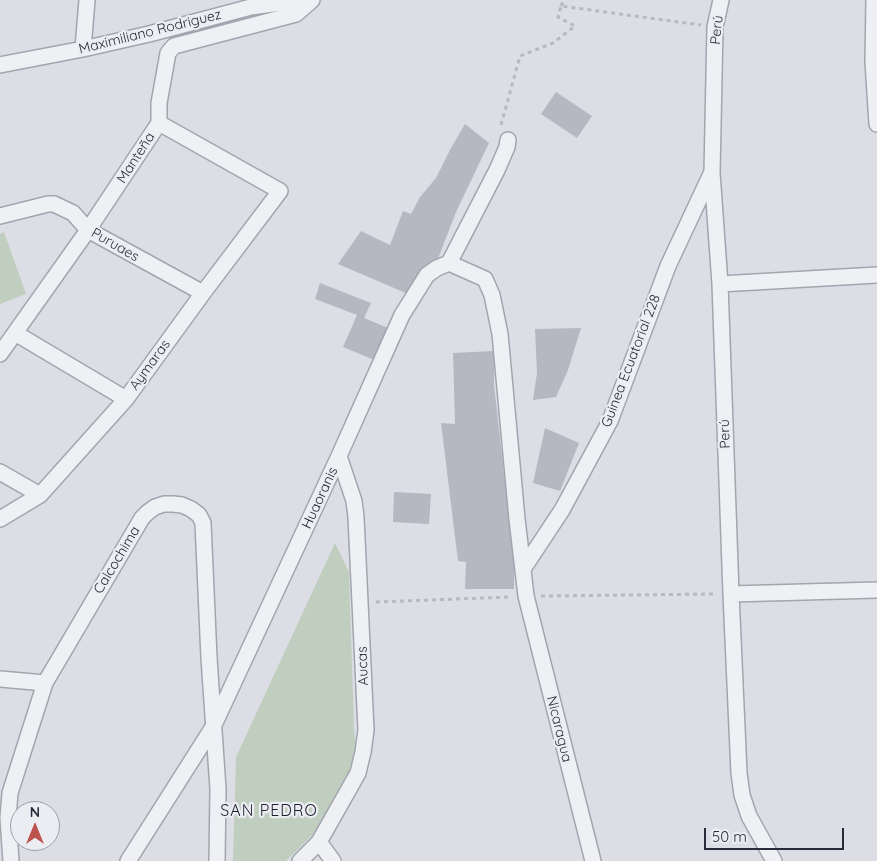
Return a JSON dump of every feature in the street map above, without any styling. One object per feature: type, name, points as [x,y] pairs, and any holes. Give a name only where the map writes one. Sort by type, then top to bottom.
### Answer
[{"type":"street","points":[[83,49],[87,0]]},
{"type":"street","name":"Maximiliano Rodriguez","points":[[0,65],[149,34],[252,4],[301,0]]},
{"type":"street","name":"Manteña","points":[[0,354],[88,230],[159,123],[160,103],[168,53],[174,46],[296,14],[312,0]]},
{"type":"street","name":"Perú","points":[[721,0],[715,27],[712,173],[720,284],[739,774],[742,795],[749,816],[774,861]]},
{"type":"street","points":[[874,0],[873,62],[877,124]]},
{"type":"street","name":"Aymaras","points":[[0,519],[40,495],[126,399],[280,192],[159,123]]},
{"type":"street","points":[[449,263],[497,170],[508,140]]},
{"type":"street","name":"Guinea Ecuatorial 228","points":[[523,569],[562,510],[610,421],[668,266],[712,173]]},
{"type":"street","name":"Puruaes","points":[[0,216],[54,204],[73,213],[88,230],[203,293]]},
{"type":"street","name":"Huaoranis","points":[[128,861],[213,727],[339,456],[402,315],[427,275],[449,263]]},
{"type":"street","name":"Nicaragua","points":[[449,263],[485,279],[492,294],[500,334],[526,596],[593,861]]},
{"type":"street","points":[[720,284],[877,275]]},
{"type":"street","points":[[15,333],[126,399]]},
{"type":"street","name":"Aucas","points":[[300,861],[319,842],[358,773],[366,730],[356,517],[354,501],[339,456]]},
{"type":"street","points":[[0,472],[40,495]]},
{"type":"street","name":"Calcochima","points":[[11,861],[8,818],[10,793],[44,682],[142,518],[156,507],[164,504],[173,504],[191,509],[199,515],[203,523],[218,804],[217,861]]},
{"type":"street","points":[[731,594],[877,590]]},
{"type":"street","points":[[0,679],[44,682]]},
{"type":"street","points":[[319,842],[333,861]]},
{"type":"path","points":[[508,140],[499,130],[520,56],[553,43],[575,26],[558,17],[564,0]]},
{"type":"path","points":[[561,6],[715,27]]},
{"type":"path","points":[[360,603],[526,596],[731,594]]},
{"type":"green space","points":[[4,232],[26,294],[0,304],[0,234]]},
{"type":"green space","points":[[335,543],[349,572],[357,767],[329,819],[286,861],[233,861],[236,757]]},
{"type":"building","points":[[556,92],[592,116],[577,138],[541,114]]},
{"type":"building","points":[[465,124],[489,143],[456,212],[436,264],[418,275],[408,294],[338,264],[361,231],[390,245],[403,211],[411,214],[420,197],[436,178]]},
{"type":"building","points":[[320,283],[371,303],[364,318],[393,330],[379,362],[343,347],[357,315],[315,299]]},
{"type":"building","points":[[581,328],[568,370],[556,397],[533,400],[537,373],[535,329]]},
{"type":"building","points":[[494,351],[494,385],[514,562],[514,589],[465,589],[466,562],[458,561],[441,423],[455,424],[453,353]]},
{"type":"building","points":[[545,428],[579,443],[560,491],[533,483]]},
{"type":"building","points":[[394,492],[431,494],[429,524],[393,522]]},
{"type":"district","name":"SAN PEDRO","points":[[269,811]]}]
